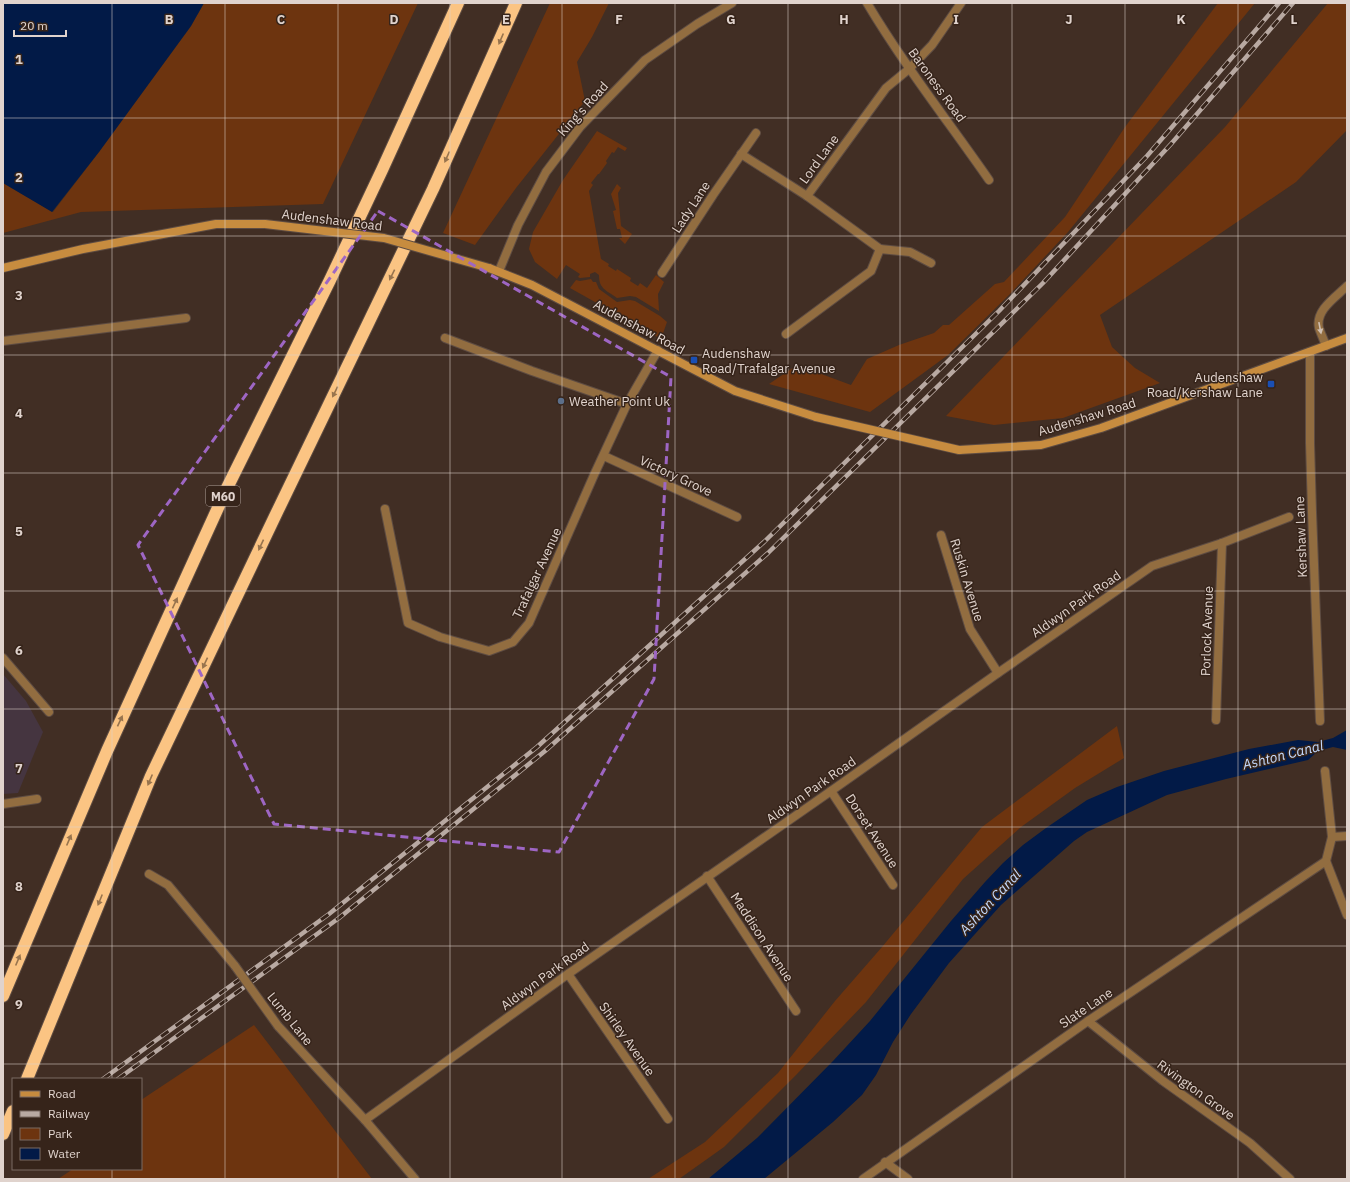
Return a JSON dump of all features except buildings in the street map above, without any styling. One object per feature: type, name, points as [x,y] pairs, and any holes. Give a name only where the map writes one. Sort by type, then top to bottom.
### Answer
[{"type":"highway","name":"M60","points":[[3,996],[107,751],[214,516],[376,184],[458,3]]},
{"type":"highway","points":[[27,1078],[151,776],[433,189],[516,3]]},
{"type":"highway","points":[[3,1134],[12,1113]]},
{"type":"main road","name":"Audenshaw Road","points":[[3,268],[83,249],[216,224],[264,224],[384,238],[499,271],[532,285],[735,390],[816,418],[959,450],[1041,445],[1101,428],[1347,338]]},
{"type":"street","name":"King's Road","points":[[499,271],[518,225],[546,172],[580,127],[645,60],[697,24],[732,3]]},
{"type":"street","name":"Baroness Road","points":[[867,3],[909,69],[990,180]]},
{"type":"street","name":"Lord Lane","points":[[931,263],[910,252],[880,248],[806,196],[886,88],[909,69],[932,46],[961,3]]},
{"type":"street","name":"Lady Lane","points":[[662,273],[756,133]]},
{"type":"street","points":[[741,154],[806,196]]},
{"type":"street","points":[[786,334],[872,271],[880,248]]},
{"type":"street","points":[[1326,346],[1319,329],[1319,317],[1323,310],[1347,286]]},
{"type":"street","points":[[3,341],[186,318]]},
{"type":"street","points":[[445,338],[532,371],[627,404]]},
{"type":"street","name":"Trafalgar Avenue","points":[[385,509],[408,623],[440,637],[489,650],[513,642],[529,623],[627,404],[658,350]]},
{"type":"street","name":"Kershaw Lane","points":[[1310,352],[1311,473],[1320,721]]},
{"type":"street","name":"Victory Grove","points":[[604,456],[737,517]]},
{"type":"street","name":"Aldwyn Park Road","points":[[365,1120],[707,876],[832,791],[1152,566],[1222,543],[1289,517]]},
{"type":"street","name":"Ruskin Avenue","points":[[941,535],[970,629],[998,673]]},
{"type":"street","name":"Porlock Avenue","points":[[1216,720],[1222,543]]},
{"type":"street","points":[[3,658],[49,712]]},
{"type":"street","points":[[1325,771],[1332,837],[1326,860],[1347,915]]},
{"type":"street","name":"Dorset Avenue","points":[[832,791],[893,885]]},
{"type":"street","points":[[3,804],[37,799]]},
{"type":"street","points":[[1332,837],[1347,836]]},
{"type":"street","name":"Slate Lane","points":[[863,1179],[885,1162],[1088,1021],[1326,860]]},
{"type":"street","name":"Lumb Lane","points":[[149,874],[168,885],[235,966],[278,1026],[365,1120],[415,1179]]},
{"type":"street","name":"Maddison Avenue","points":[[707,876],[796,1011]]},
{"type":"street","name":"Shirley Avenue","points":[[568,974],[668,1119]]},
{"type":"street","name":"Rivington Grove","points":[[1088,1021],[1163,1081],[1250,1143],[1290,1179]]},
{"type":"street","points":[[885,1162],[908,1179]]},
{"type":"highlighted area","points":[[378,211],[671,377],[654,679],[559,852],[274,824],[138,545]]},
{"type":"shaded area","points":[[3,674],[26,701],[43,732],[18,793],[3,794]]},
{"type":"green space","points":[[204,3],[418,3],[323,204],[81,212],[3,233],[3,183],[53,212],[191,26]]},
{"type":"green space","points":[[550,3],[609,3],[592,37],[577,62],[585,101],[516,188],[475,245],[443,233]]},
{"type":"green space","points":[[1218,3],[1255,3],[1068,232],[1010,294],[948,355],[870,412],[769,384],[797,365],[851,385],[867,359],[899,345],[934,333],[943,325],[949,325],[995,284],[1004,282],[1065,217],[1125,127]]},
{"type":"green space","points":[[1328,3],[1347,3],[1347,130],[1296,182],[1100,315],[1112,347],[1135,368],[1160,383],[1063,418],[994,425],[946,416],[1225,127]]},
{"type":"green space","points":[[597,131],[627,148],[625,151],[618,147],[614,153],[612,152],[606,161],[607,163],[591,183],[593,185],[589,191],[601,259],[609,264],[608,266],[616,271],[617,269],[631,278],[630,281],[638,286],[640,283],[647,288],[656,275],[664,282],[658,294],[659,311],[636,297],[630,296],[617,298],[606,291],[600,283],[599,275],[595,272],[590,274],[590,277],[580,278],[578,277],[580,274],[566,265],[557,279],[535,262],[529,249],[533,232],[563,180]]},
{"type":"green space","points":[[617,184],[621,188],[618,193],[621,226],[632,234],[625,244],[619,238],[622,238],[620,229],[617,229],[613,211],[616,210],[611,194]]},
{"type":"green space","points":[[591,279],[593,282],[596,282],[599,289],[617,302],[630,300],[635,301],[667,322],[661,339],[570,288],[576,280],[580,281]]},
{"type":"green space","points":[[1117,726],[1124,758],[1075,788],[1021,827],[963,879],[866,1002],[724,1147],[679,1179],[648,1179],[705,1142],[778,1073],[835,1001],[982,827]]},
{"type":"green space","points":[[254,1025],[372,1179],[58,1179],[72,1170],[142,1170],[142,1099]]},
{"type":"water","points":[[3,3],[204,3],[191,26],[99,152],[52,212],[3,183]]},
{"type":"water","name":"Ashton Canal","points":[[1347,730],[1347,750],[1333,747],[1318,751],[1308,760],[1226,779],[1167,795],[1087,832],[1074,841],[1001,905],[949,963],[911,1014],[893,1042],[876,1075],[862,1095],[833,1122],[764,1179],[708,1179],[757,1138],[833,1061],[870,1021],[951,921],[985,882],[1023,845],[1046,828],[1087,800],[1117,787],[1164,771],[1249,749],[1298,740],[1318,742],[1333,738]]},
{"type":"railway","points":[[104,1078],[329,914],[537,747],[764,542],[999,311],[1147,156],[1279,3]]},
{"type":"railway","points":[[119,1078],[339,918],[545,751],[768,553],[1043,283],[1171,144],[1293,3]]},
{"type":"place","name":"Audenshaw Road/Trafalgar Avenue","points":[[694,360]]},
{"type":"place","name":"Audenshaw Road/Kershaw Lane","points":[[1271,384]]},
{"type":"place","name":"Weather Point Uk","points":[[561,401]]}]
